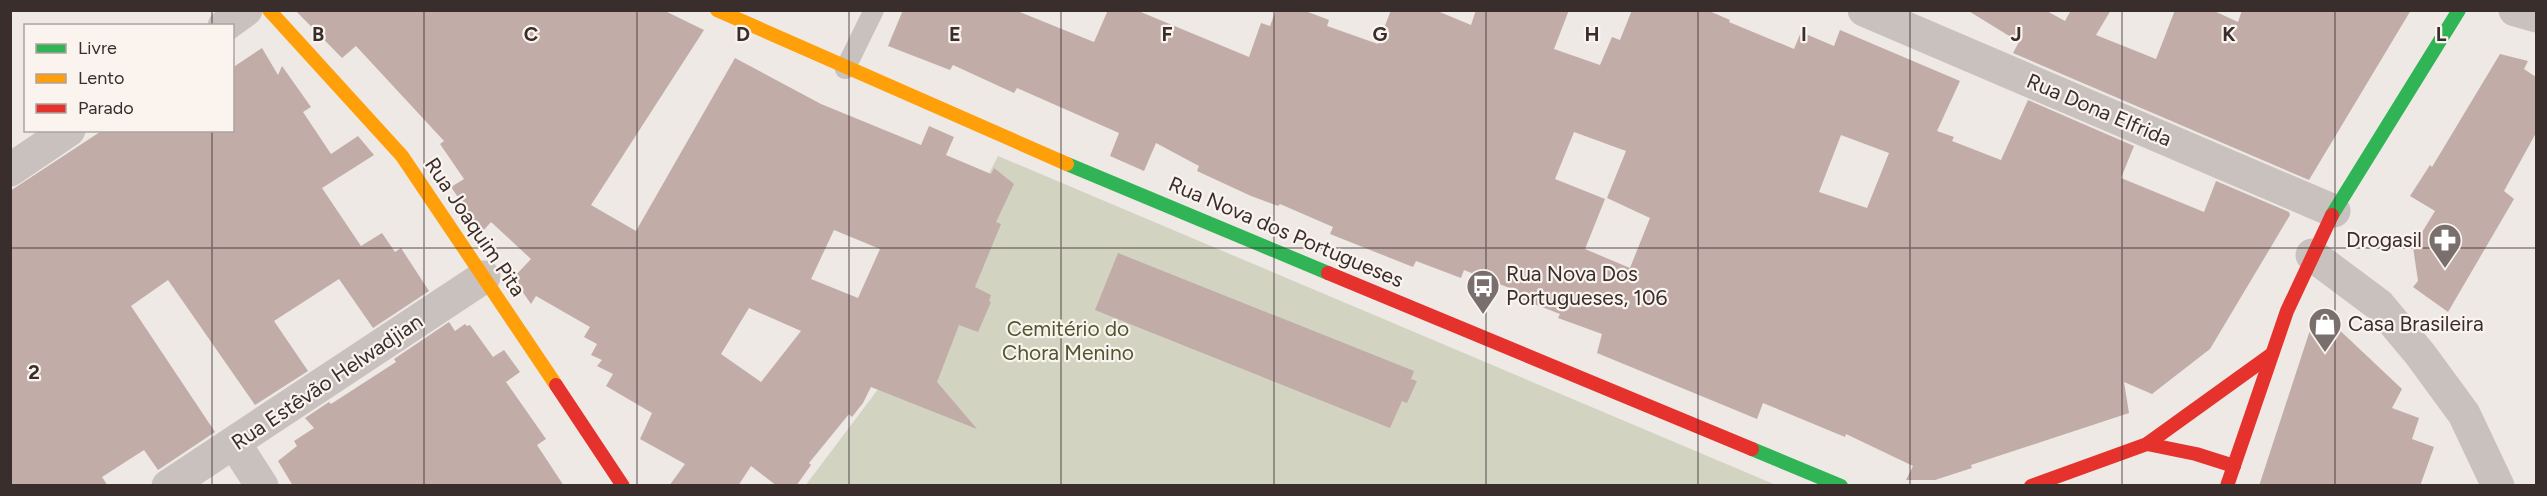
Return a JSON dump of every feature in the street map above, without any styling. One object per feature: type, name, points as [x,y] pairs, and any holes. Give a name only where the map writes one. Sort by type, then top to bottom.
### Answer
[{"type":"street","points":[[227,24],[246,10]]},
{"type":"street","name":"Rua Joaquim Pita","points":[[269,10],[402,156],[622,486]]},
{"type":"street","name":"Rua Nova dos Portugueses","points":[[717,10],[845,69],[1050,157],[1841,486]]},
{"type":"street","name":"Rua Dona Elfrida","points":[[1864,10],[2334,211]]},
{"type":"street","points":[[2228,486],[2271,354],[2312,255],[2334,211],[2459,10]]},
{"type":"street","points":[[2515,10],[2536,16]]},
{"type":"street","points":[[10,170],[66,132]]},
{"type":"street","points":[[2312,255],[2379,305],[2420,354],[2464,414],[2498,486]]},
{"type":"street","name":"Rua Estêvão Helwadjian","points":[[168,486],[235,444],[484,277]]},
{"type":"street","points":[[2031,486],[2147,444],[2271,354]]},
{"type":"street","points":[[235,444],[262,486]]},
{"type":"street","points":[[2147,444],[2196,454],[2234,466]]},
{"type":"lane","points":[[845,69],[874,10]]},
{"type":"green space","name":"Cemitério do Chora Menino","points":[[998,156],[1776,485],[805,486],[885,380]]},
{"type":"building","points":[[295,10],[663,10],[704,30],[591,205],[636,231],[735,58],[821,104],[921,145],[929,126],[954,137],[946,155],[991,174],[994,168],[1014,184],[996,222],[1001,224],[975,287],[991,295],[989,301],[991,302],[978,332],[959,325],[937,382],[977,429],[871,387],[863,403],[852,417],[849,414],[809,463],[811,465],[796,486],[777,486],[751,466],[738,486],[669,486],[685,464],[640,439],[652,413],[606,386],[613,374],[597,366],[602,360],[591,355],[597,344],[584,337],[590,327],[536,296],[531,304],[513,278],[531,259],[491,222],[482,232],[451,187],[464,179],[440,144],[444,141],[356,46],[342,58]],"holes":[[[834,230],[880,249],[858,298],[811,279]],[[749,308],[801,331],[761,382],[721,354]]]},
{"type":"building","points":[[903,10],[1015,10],[1094,42],[1108,10],[1136,10],[1249,57],[1261,23],[1270,26],[1276,10],[1303,10],[1329,20],[1327,26],[1378,44],[1391,10],[1435,10],[1471,25],[1476,10],[1569,10],[1554,49],[1600,65],[1612,37],[1620,40],[1632,10],[1707,10],[1730,20],[1729,22],[1794,49],[1801,32],[1834,46],[1840,30],[1960,81],[1937,131],[1954,137],[1952,141],[2001,160],[2028,100],[2134,146],[2121,178],[2204,212],[2216,181],[2289,212],[2290,215],[2210,349],[2152,394],[2124,382],[2129,413],[1971,465],[1972,468],[1935,480],[1906,480],[1913,466],[1846,434],[1845,437],[1763,403],[1757,419],[1597,353],[1602,334],[1558,318],[1560,314],[1514,296],[1517,291],[1464,270],[1461,278],[1416,261],[1413,267],[1330,234],[1333,227],[1280,204],[1278,206],[1251,196],[1197,171],[1199,166],[1156,143],[1144,171],[1110,156],[1119,133],[1017,88],[1014,93],[953,65],[950,70],[888,46]],"holes":[[[1574,132],[1626,151],[1607,198],[1650,218],[1630,268],[1585,249],[1605,199],[1555,179]],[[1841,135],[1889,153],[1867,208],[1819,192]]]},
{"type":"building","points":[[1967,10],[2045,10],[2065,21],[2071,10],[2111,10],[2096,35],[2156,59],[2175,10],[2212,10],[2238,22],[2242,10],[2411,10],[2309,180],[2013,53],[2019,42]]},
{"type":"building","points":[[262,48],[278,75],[282,66],[311,107],[303,112],[331,154],[358,136],[374,155],[322,188],[361,246],[382,233],[395,252],[401,248],[429,291],[373,328],[339,279],[274,321],[308,371],[255,405],[168,280],[131,306],[215,432],[158,470],[144,450],[102,477],[108,486],[10,486],[10,191],[100,132],[234,132],[234,67]]},
{"type":"building","points":[[2500,54],[2528,61],[2524,69],[2536,77],[2536,133],[2504,191],[2514,199],[2448,312],[2413,287],[2418,281],[2413,247],[2435,211],[2410,196],[2430,165],[2432,167]]},
{"type":"building","points":[[1118,253],[1414,371],[1411,379],[1417,381],[1407,403],[1402,401],[1390,428],[1095,310]]},
{"type":"building","points":[[449,322],[455,331],[465,324],[470,325],[493,357],[504,350],[520,372],[506,382],[546,439],[537,445],[564,486],[293,486],[278,461],[297,446],[294,441],[314,428],[305,418],[396,362],[394,359]]},
{"type":"building","points":[[2332,323],[2402,389],[2392,408],[2419,418],[2412,439],[2434,447],[2420,486],[2259,486],[2312,324]]},
{"type":"traffic: fast","points":[[2332,215],[2459,10]]},
{"type":"traffic: fast","points":[[1067,164],[1328,273]]},
{"type":"traffic: fast","points":[[1752,449],[1841,486]]},
{"type":"traffic: slow","points":[[269,10],[402,156],[556,385]]},
{"type":"traffic: slow","points":[[717,10],[1067,164]]},
{"type":"traffic: jam","points":[[2227,486],[2287,311],[2332,215]]},
{"type":"traffic: jam","points":[[1328,273],[1752,449]]},
{"type":"traffic: jam","points":[[2031,486],[2147,444],[2272,354]]},
{"type":"traffic: jam","points":[[556,385],[623,486]]},
{"type":"traffic: jam","points":[[2147,444],[2196,454],[2234,466]]},
{"type":"place","name":"Drogasil","points":[[2445,269]]},
{"type":"place","name":"Rua Nova Dos Portugueses, 106","points":[[1483,315]]},
{"type":"place","name":"Casa Brasileira","points":[[2325,353]]}]
